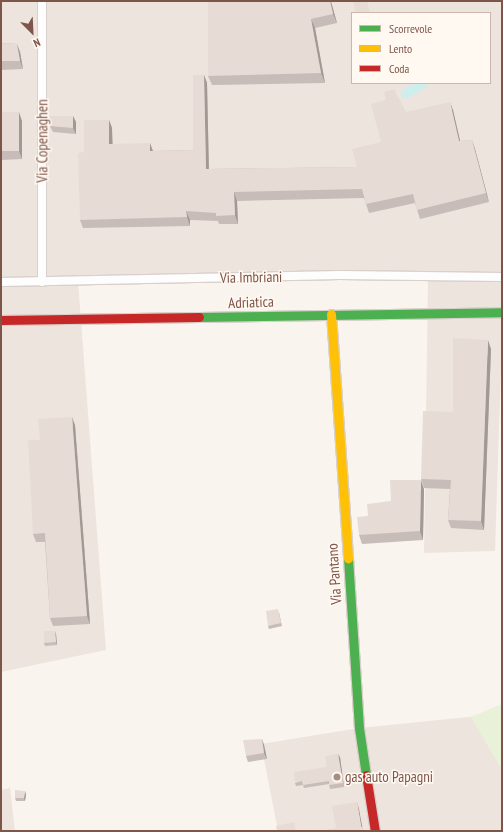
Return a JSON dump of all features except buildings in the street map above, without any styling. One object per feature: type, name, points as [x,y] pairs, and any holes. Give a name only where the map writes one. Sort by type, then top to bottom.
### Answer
[{"type":"street","name":"Adriatica","points":[[1,320],[502,312]]},
{"type":"street","name":"Via Pantano","points":[[331,314],[359,728],[375,831]]},
{"type":"lane","name":"Via Copenaghen","points":[[42,1],[42,282]]},
{"type":"lane","name":"Via Imbriani","points":[[1,282],[340,275],[502,277]]},
{"type":"shaded area","points":[[1,1],[502,1],[502,337],[495,551],[424,553],[428,277],[78,281],[106,650],[1,672]]},
{"type":"shaded area","points":[[478,716],[502,756],[502,831],[278,831],[261,744],[359,728]]},
{"type":"shaded area","points":[[10,788],[15,831],[1,831],[1,790]]},
{"type":"green space","points":[[502,704],[502,770],[471,717]]},
{"type":"water","points":[[413,84],[426,84],[427,87],[406,99],[401,97],[401,91]]},
{"type":"traffic: fast","points":[[199,317],[502,312]]},
{"type":"traffic: fast","points":[[348,558],[359,728],[366,775]]},
{"type":"traffic: slow","points":[[331,314],[348,558]]},
{"type":"traffic: jam","points":[[1,320],[199,317]]},
{"type":"traffic: jam","points":[[366,775],[375,831]]},
{"type":"place","name":"gas auto Papagni","points":[[337,777]]}]
